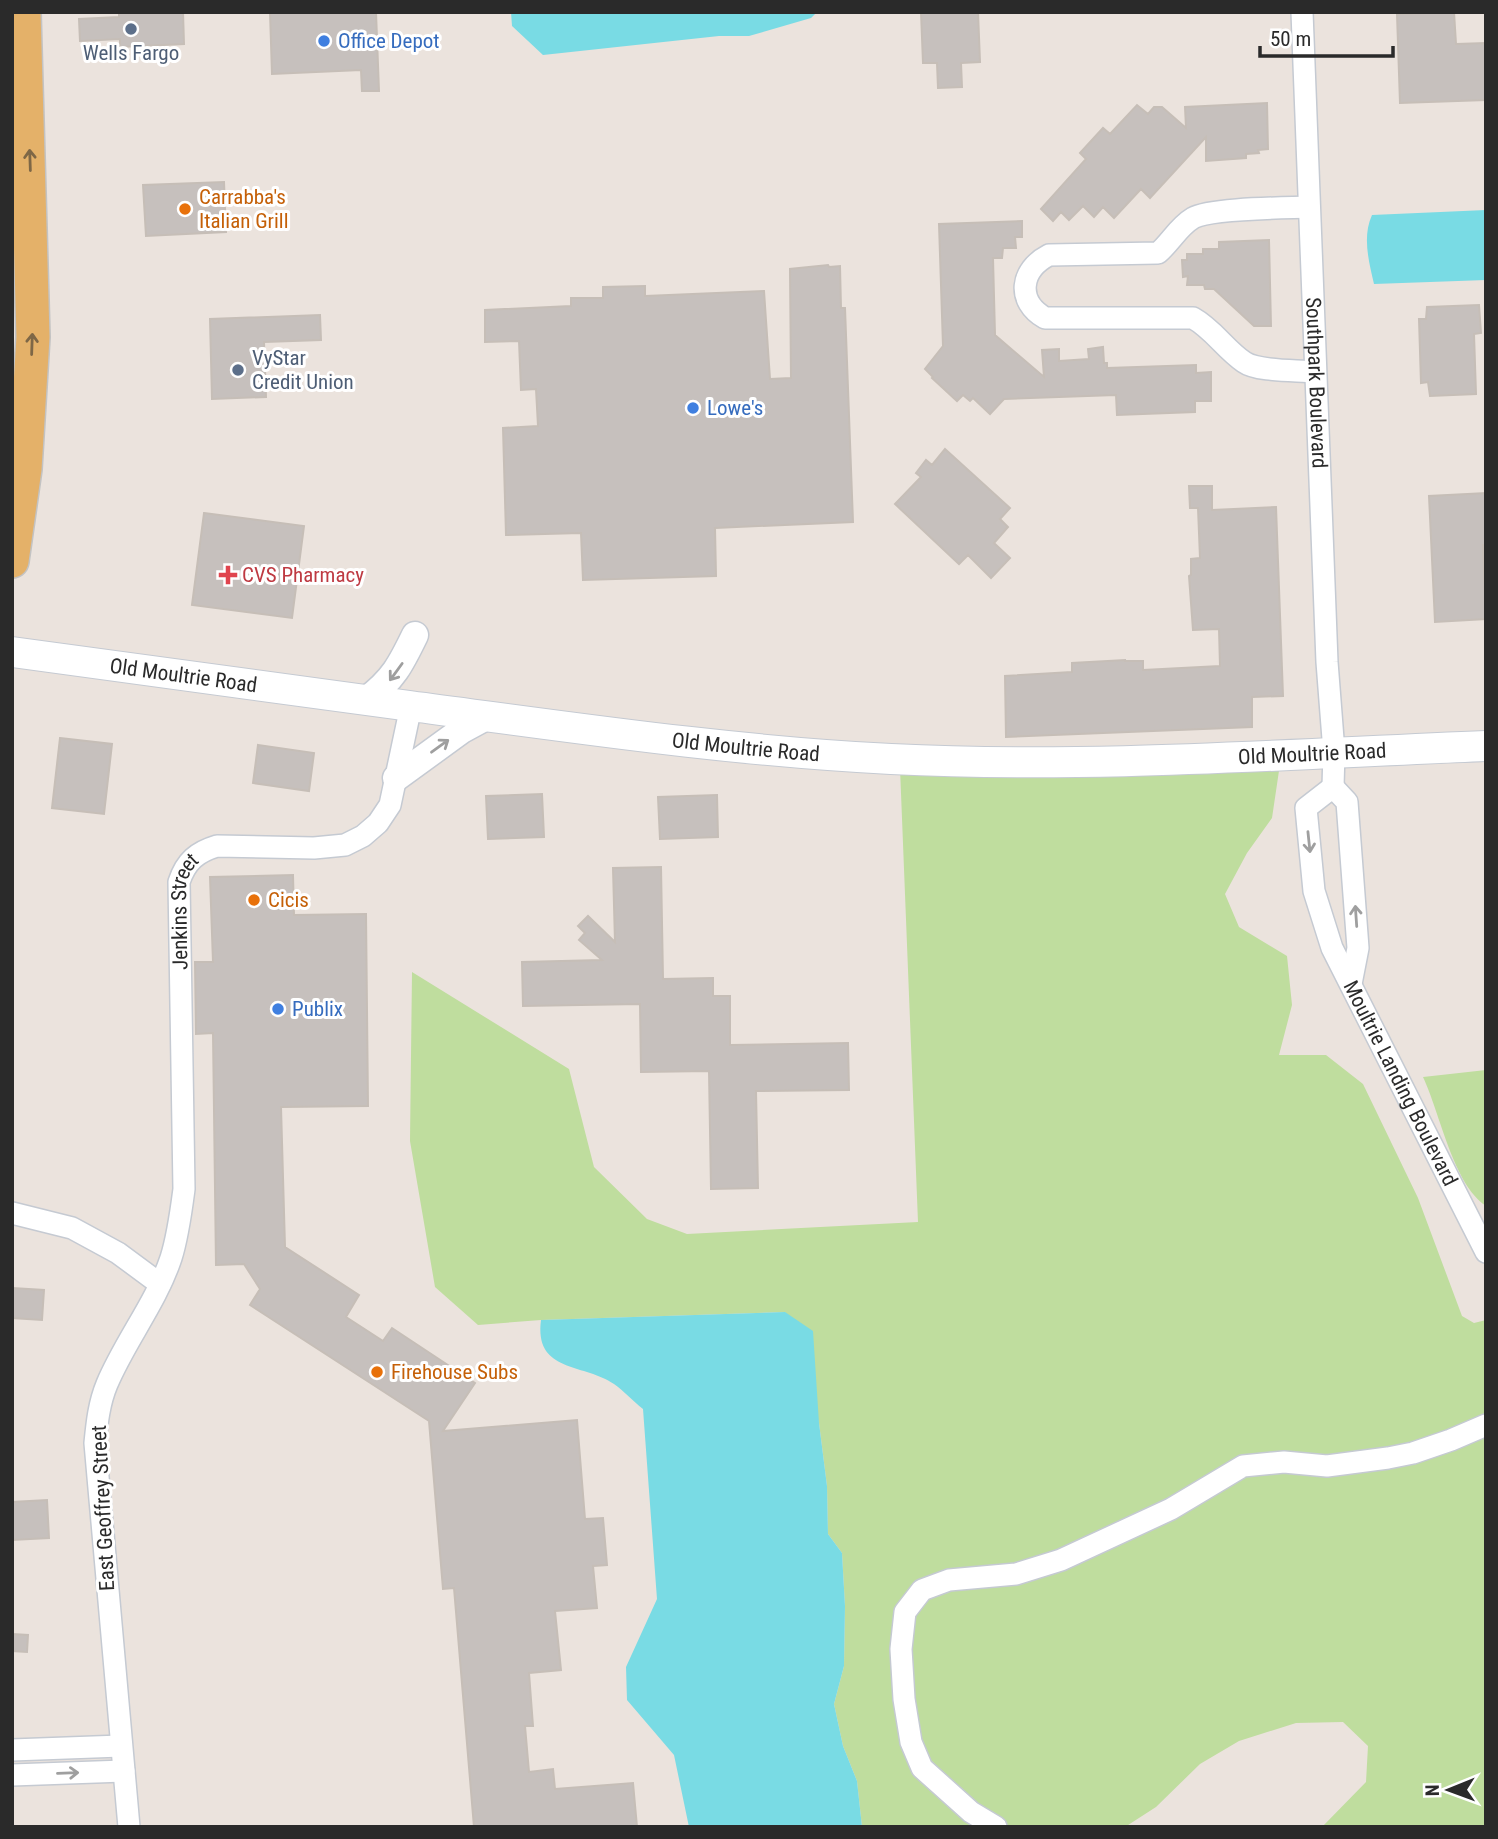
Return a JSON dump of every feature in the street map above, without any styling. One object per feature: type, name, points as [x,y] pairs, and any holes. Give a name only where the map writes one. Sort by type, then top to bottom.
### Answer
[{"type":"main road","points":[[12,561],[26,469],[33,337],[22,228],[24,12]]},
{"type":"main road","name":"Old Moultrie Road","points":[[12,652],[560,727],[755,749],[890,759],[996,762],[1211,758],[1486,746]]},
{"type":"street","name":"Southpark Boulevard","points":[[1302,12],[1327,662],[1334,752],[1333,787]]},
{"type":"street","points":[[1309,207],[1197,215],[1184,223],[1168,245],[1158,253],[1049,255],[1034,265],[1025,283],[1029,306],[1045,318],[1193,318],[1207,326],[1245,364],[1315,372]]},
{"type":"street","points":[[366,700],[393,677],[415,635]]},
{"type":"street","name":"Jenkins Street","points":[[160,1284],[171,1258],[184,1189],[179,882],[184,868],[202,850],[217,846],[314,848],[345,845],[363,836],[386,813],[411,706]]},
{"type":"street","points":[[396,778],[462,730],[486,717]]},
{"type":"street","points":[[1333,787],[1306,808],[1314,891],[1332,948],[1351,984]]},
{"type":"street","name":"Moultrie Landing Boulevard","points":[[1333,787],[1347,802],[1358,948],[1351,984],[1486,1252]]},
{"type":"street","points":[[12,1213],[72,1228],[118,1253],[160,1284]]},
{"type":"street","name":"East Geoffrey Street","points":[[129,1827],[95,1443],[98,1414],[107,1384],[160,1284]]},
{"type":"street","points":[[996,1827],[971,1812],[922,1768],[911,1742],[904,1699],[901,1649],[905,1612],[922,1590],[949,1580],[1016,1574],[1061,1560],[1171,1509],[1243,1466],[1284,1462],[1327,1466],[1388,1458],[1413,1453],[1486,1425]]},
{"type":"street","points":[[12,1749],[121,1746]]},
{"type":"street","points":[[12,1775],[124,1771]]},
{"type":"green space","points":[[1280,764],[1272,818],[1247,853],[1225,894],[1239,927],[1287,956],[1292,1005],[1279,1055],[1326,1055],[1363,1084],[1418,1198],[1462,1316],[1474,1323],[1486,1320],[1486,1827],[1322,1827],[1366,1782],[1368,1746],[1343,1722],[1296,1723],[1239,1741],[1200,1764],[1156,1807],[1125,1827],[862,1827],[857,1781],[843,1746],[834,1704],[844,1666],[842,1553],[828,1534],[827,1486],[819,1423],[785,1312],[541,1320],[478,1325],[435,1287],[410,1141],[412,972],[569,1069],[594,1167],[647,1219],[687,1234],[918,1222],[900,768]]},
{"type":"green space","points":[[1486,1070],[1486,1206],[1475,1196],[1456,1165],[1423,1077]]},
{"type":"water","points":[[511,12],[817,12],[811,18],[749,36],[719,36],[543,55],[512,26]]},
{"type":"water","points":[[1486,210],[1486,280],[1374,284],[1367,241],[1372,215]]},
{"type":"water","points":[[785,1312],[813,1331],[819,1423],[827,1486],[828,1534],[842,1553],[845,1606],[844,1666],[834,1704],[843,1746],[857,1781],[862,1827],[689,1827],[674,1755],[627,1700],[626,1667],[657,1599],[643,1409],[602,1377],[553,1358],[545,1349],[541,1337],[541,1320]]},
{"type":"building","name":"Wells Fargo","points":[[119,12],[183,12],[184,44],[120,47],[120,39],[80,41],[79,19],[119,17]]},
{"type":"building","name":"Office Depot","points":[[270,12],[376,12],[379,91],[362,91],[361,70],[272,74]]},
{"type":"building","points":[[921,12],[978,12],[980,62],[961,63],[962,87],[938,88],[937,63],[923,63]]},
{"type":"building","points":[[1454,12],[1456,44],[1486,43],[1486,100],[1400,103],[1397,14]]},
{"type":"building","points":[[1267,103],[1268,149],[1246,154],[1246,158],[1206,161],[1206,137],[1150,198],[1141,189],[1114,218],[1103,207],[1094,217],[1083,206],[1069,220],[1061,212],[1053,221],[1041,209],[1086,159],[1080,153],[1103,128],[1110,134],[1137,105],[1148,114],[1154,107],[1162,107],[1186,128],[1185,107]]},
{"type":"building","name":"Carrabba's Italian Grill","points":[[224,182],[226,232],[146,236],[143,185]]},
{"type":"building","points":[[1022,221],[1022,237],[1015,237],[1016,248],[1003,248],[1002,258],[993,258],[995,335],[1044,377],[1042,350],[1059,349],[1059,361],[1089,359],[1088,349],[1103,347],[1107,368],[1196,365],[1196,373],[1211,372],[1211,401],[1195,401],[1195,412],[1117,415],[1116,395],[1004,399],[990,414],[973,398],[970,401],[963,395],[957,401],[932,378],[925,369],[943,346],[939,224]]},
{"type":"building","points":[[1269,240],[1271,326],[1254,326],[1214,289],[1205,289],[1204,285],[1187,285],[1188,276],[1183,277],[1182,260],[1187,260],[1187,254],[1203,254],[1203,249],[1219,249],[1219,242]]},
{"type":"building","name":"Lowe's","points":[[840,266],[841,308],[845,308],[853,522],[715,528],[716,576],[583,580],[581,533],[506,535],[503,428],[538,426],[536,389],[521,390],[519,341],[485,342],[485,310],[571,306],[571,298],[603,298],[603,287],[645,286],[645,296],[764,291],[770,379],[791,378],[790,269]]},
{"type":"building","points":[[1479,305],[1481,333],[1474,334],[1476,394],[1430,396],[1428,382],[1421,383],[1419,319],[1426,319],[1427,307]]},
{"type":"building","name":"VyStar Credit Union","points":[[320,315],[321,340],[264,342],[266,397],[212,399],[210,319]]},
{"type":"building","points":[[945,449],[1010,508],[1000,519],[1008,527],[994,543],[1010,558],[991,578],[968,555],[959,564],[895,504],[921,477],[916,473],[926,460],[932,465]]},
{"type":"building","points":[[1189,486],[1212,486],[1212,510],[1276,507],[1283,696],[1252,697],[1252,727],[1006,737],[1005,676],[1072,672],[1072,663],[1125,660],[1143,661],[1143,670],[1220,666],[1219,629],[1193,630],[1189,576],[1191,559],[1200,558],[1198,508],[1190,508]]},
{"type":"building","points":[[1486,493],[1486,545],[1483,545],[1486,619],[1435,622],[1429,496]]},
{"type":"building","name":"CVS Pharmacy","points":[[204,513],[304,526],[292,618],[192,605]]},
{"type":"building","points":[[60,738],[112,744],[104,814],[52,808]]},
{"type":"building","points":[[258,745],[314,753],[309,791],[253,783]]},
{"type":"building","points":[[542,794],[544,837],[488,839],[486,796]]},
{"type":"building","points":[[717,795],[718,837],[660,839],[658,797]]},
{"type":"building","points":[[661,867],[663,979],[713,978],[713,996],[730,996],[730,1045],[848,1043],[849,1090],[756,1091],[758,1188],[711,1189],[709,1071],[641,1072],[640,1004],[523,1006],[522,962],[602,960],[579,940],[585,933],[578,926],[588,916],[615,942],[613,868]]},
{"type":"building","points":[[293,875],[294,915],[366,914],[368,1106],[281,1107],[285,1247],[359,1295],[346,1317],[383,1341],[392,1328],[475,1383],[443,1431],[577,1420],[585,1519],[603,1518],[607,1565],[593,1566],[597,1608],[555,1611],[561,1670],[529,1673],[533,1726],[525,1726],[529,1772],[553,1769],[555,1789],[633,1783],[637,1827],[474,1827],[454,1588],[443,1589],[429,1421],[250,1305],[260,1289],[244,1264],[216,1265],[213,1033],[196,1034],[195,962],[213,962],[210,877]]},
{"type":"building","points":[[12,1288],[44,1290],[42,1320],[12,1318]]},
{"type":"building","points":[[47,1500],[49,1538],[12,1540],[12,1502]]},
{"type":"building","points":[[12,1634],[28,1635],[27,1652],[12,1651]]},
{"type":"place","name":"Wells Fargo","points":[[131,29]]},
{"type":"place","name":"Office Depot","points":[[324,41]]},
{"type":"place","name":"Carrabba's Italian Grill","points":[[185,209]]},
{"type":"place","name":"VyStar Credit Union","points":[[238,370]]},
{"type":"place","name":"Lowe's","points":[[693,408]]},
{"type":"place","name":"CVS Pharmacy","points":[[228,575]]},
{"type":"place","name":"Cicis","points":[[254,900]]},
{"type":"place","name":"Publix","points":[[278,1009]]},
{"type":"place","name":"Firehouse Subs","points":[[377,1372]]}]
